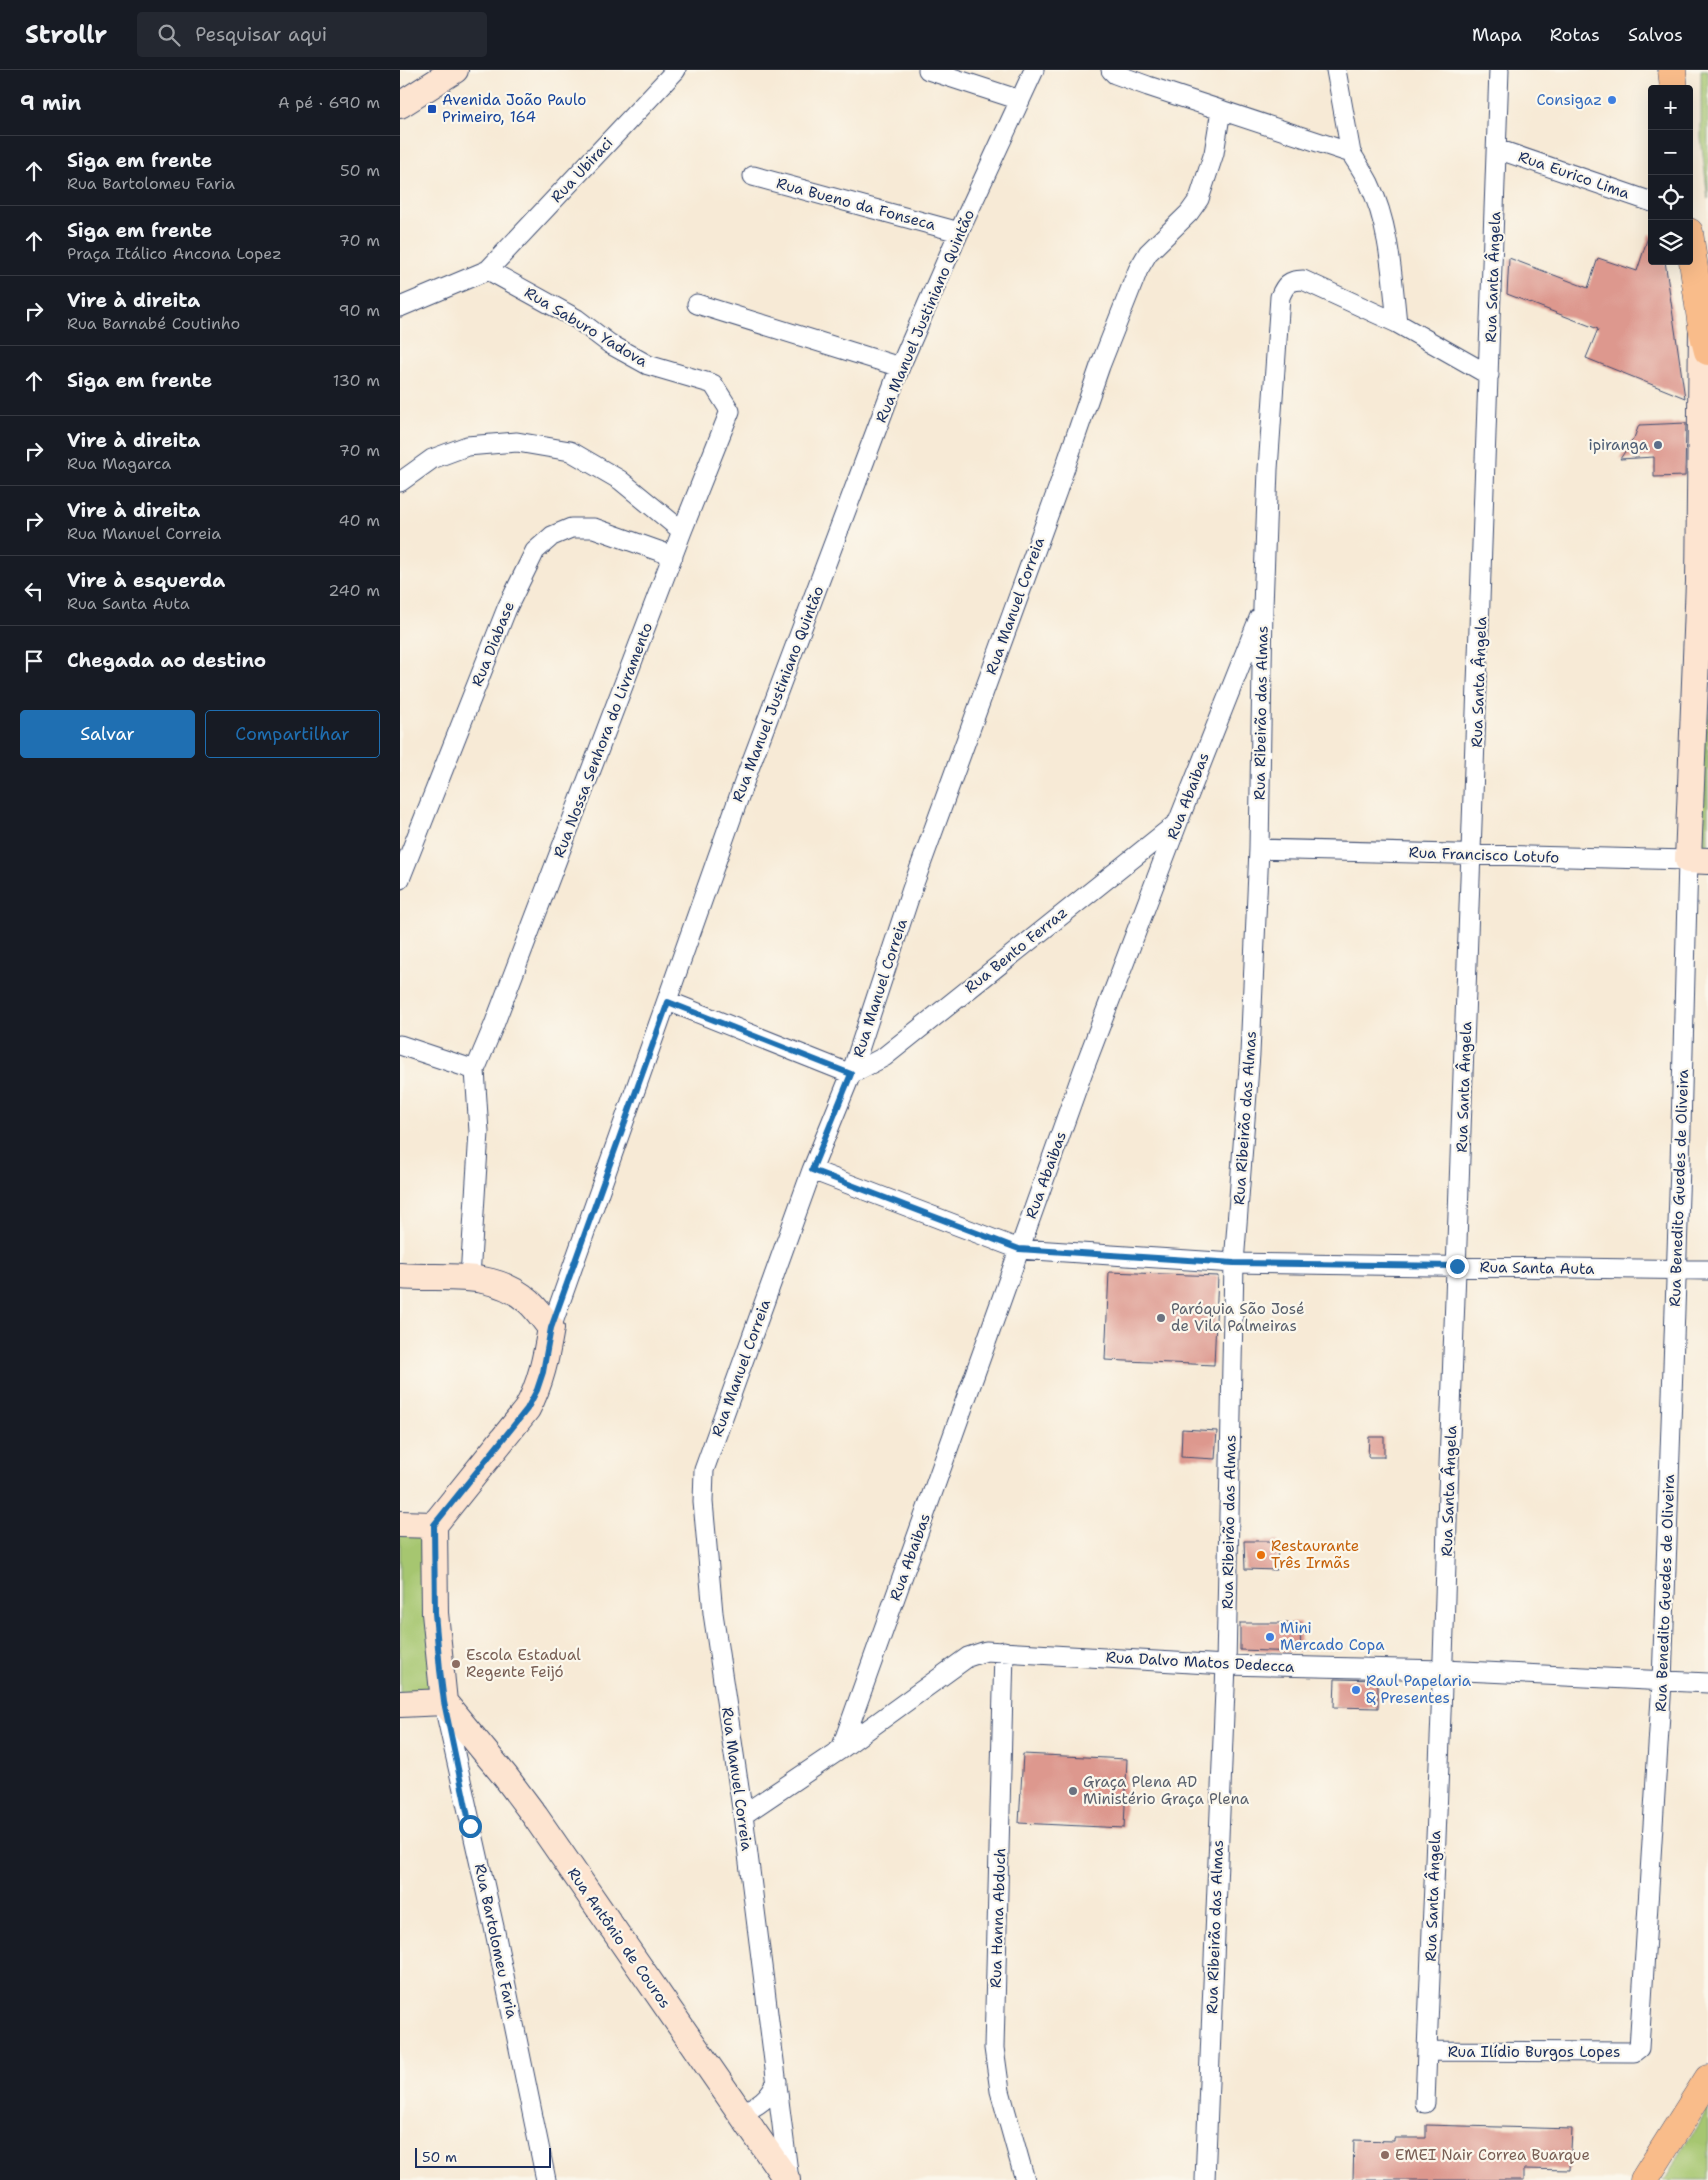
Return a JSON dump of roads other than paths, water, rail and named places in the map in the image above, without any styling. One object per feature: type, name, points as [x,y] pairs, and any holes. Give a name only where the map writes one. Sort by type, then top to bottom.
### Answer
[{"type":"main road","points":[[1672,70],[1674,85]]},
{"type":"main road","points":[[1693,259],[1705,339]]},
{"type":"main road","points":[[1644,2180],[1708,2079]]},
{"type":"street","points":[[404,100],[455,70]]},
{"type":"street","name":"Rua Ubiraci","points":[[488,270],[676,70]]},
{"type":"street","points":[[928,70],[1020,100]]},
{"type":"street","name":"Rua Manuel Justiniano Quintão","points":[[551,1328],[668,1002],[747,774],[900,367],[959,232],[1034,70]]},
{"type":"street","points":[[1111,70],[1115,74],[1148,86],[1351,153]]},
{"type":"street","points":[[1336,70],[1351,153],[1369,184],[1379,211],[1387,242],[1397,323]]},
{"type":"street","name":"Rua Santa Ângela","points":[[1425,2103],[1444,1670],[1447,1521],[1473,854],[1500,70]]},
{"type":"street","name":"Rua Manuel Correia","points":[[788,2180],[743,1815],[713,1613],[703,1485],[704,1470],[812,1170],[851,1074],[912,889],[1057,491],[1100,366],[1143,261],[1148,253],[1189,213],[1199,199],[1214,153],[1221,110]]},
{"type":"street","name":"Rua Eurico Lima","points":[[1497,149],[1648,201]]},
{"type":"street","name":"Rua Bueno da Fonseca","points":[[753,176],[959,232]]},
{"type":"street","points":[[400,307],[488,270]]},
{"type":"street","name":"Rua Saburo Yadova","points":[[488,270],[577,319],[610,344],[648,365],[713,384],[730,412]]},
{"type":"street","name":"Rua Ribeirão das Almas","points":[[1205,2180],[1226,1665],[1234,1263],[1250,1054],[1259,849],[1263,607],[1268,469],[1280,297],[1283,289],[1293,280],[1303,280],[1397,323],[1489,375]]},
{"type":"street","points":[[697,304],[900,367]]},
{"type":"street","name":"Rua Benedito Guedes de Oliveira","points":[[1639,2048],[1662,1682],[1677,1270],[1698,861],[1698,610],[1705,339]]},
{"type":"street","name":"Rua Nossa Senhora do Livramento","points":[[475,1070],[501,1007],[682,531],[730,412]]},
{"type":"street","points":[[400,482],[432,459],[467,446],[525,443],[570,451],[620,480],[682,531]]},
{"type":"street","name":"Rua Diabase","points":[[400,880],[507,608],[535,552],[552,536],[571,528],[594,528],[673,556]]},
{"type":"street","name":"Rua Abaibas","points":[[841,1749],[1019,1249],[1178,822],[1263,607]]},
{"type":"street","name":"Rua Bento Ferraz","points":[[851,1074],[884,1058],[1178,822]]},
{"type":"street","name":"Rua Francisco Lotufo","points":[[1259,849],[1698,861]]},
{"type":"street","points":[[668,1002],[851,1074]]},
{"type":"street","points":[[400,1045],[475,1070],[479,1132],[470,1277]]},
{"type":"street","name":"Rua Santa Auta","points":[[812,1170],[1019,1249],[1234,1263],[1708,1270]]},
{"type":"street","points":[[400,1276],[423,1278],[470,1277],[494,1282],[510,1288],[529,1302],[551,1328],[543,1372],[537,1390],[527,1409],[434,1525],[435,1613],[444,1702],[400,1704]]},
{"type":"street","points":[[400,1524],[434,1525]]},
{"type":"street","name":"Rua Dalvo Matos Dedecca","points":[[743,1815],[841,1749],[968,1657],[986,1651],[1226,1665],[1444,1670],[1708,1683]]},
{"type":"street","name":"Rua Hanna Abduch","points":[[1004,1651],[994,2048],[1000,2091],[1025,2180]]},
{"type":"street","name":"Rua Antônio de Couros","points":[[444,1702],[505,1776],[535,1816],[788,2180]]},
{"type":"street","name":"Rua Bartolomeu Faria","points":[[444,1702],[494,1927],[546,2180]]},
{"type":"street","name":"Rua Ilídio Burgos Lopes","points":[[1427,2051],[1634,2052],[1639,2048]]},
{"type":"street","points":[[740,2113],[762,2103],[771,2094],[777,2081]]},
{"type":"place","name":"Consigaz","points":[[1612,100]]},
{"type":"place","name":"Avenida João Paulo Primeiro, 164","points":[[432,109]]},
{"type":"place","name":"ipiranga","points":[[1658,445]]},
{"type":"place","name":"Paróquia São José de Vila Palmeiras","points":[[1161,1318]]},
{"type":"place","name":"Restaurante Três Irmãs","points":[[1261,1555]]},
{"type":"place","name":"Mini Mercado Copa","points":[[1270,1637]]},
{"type":"place","name":"Escola Estadual Regente Feijó","points":[[456,1664]]},
{"type":"place","name":"Raul Papelaria & Presentes","points":[[1356,1690]]},
{"type":"place","name":"Graça Plena AD Ministério Graça Plena","points":[[1073,1791]]},
{"type":"place","name":"EMEI Nair Correa Buarque","points":[[1385,2155]]}]
